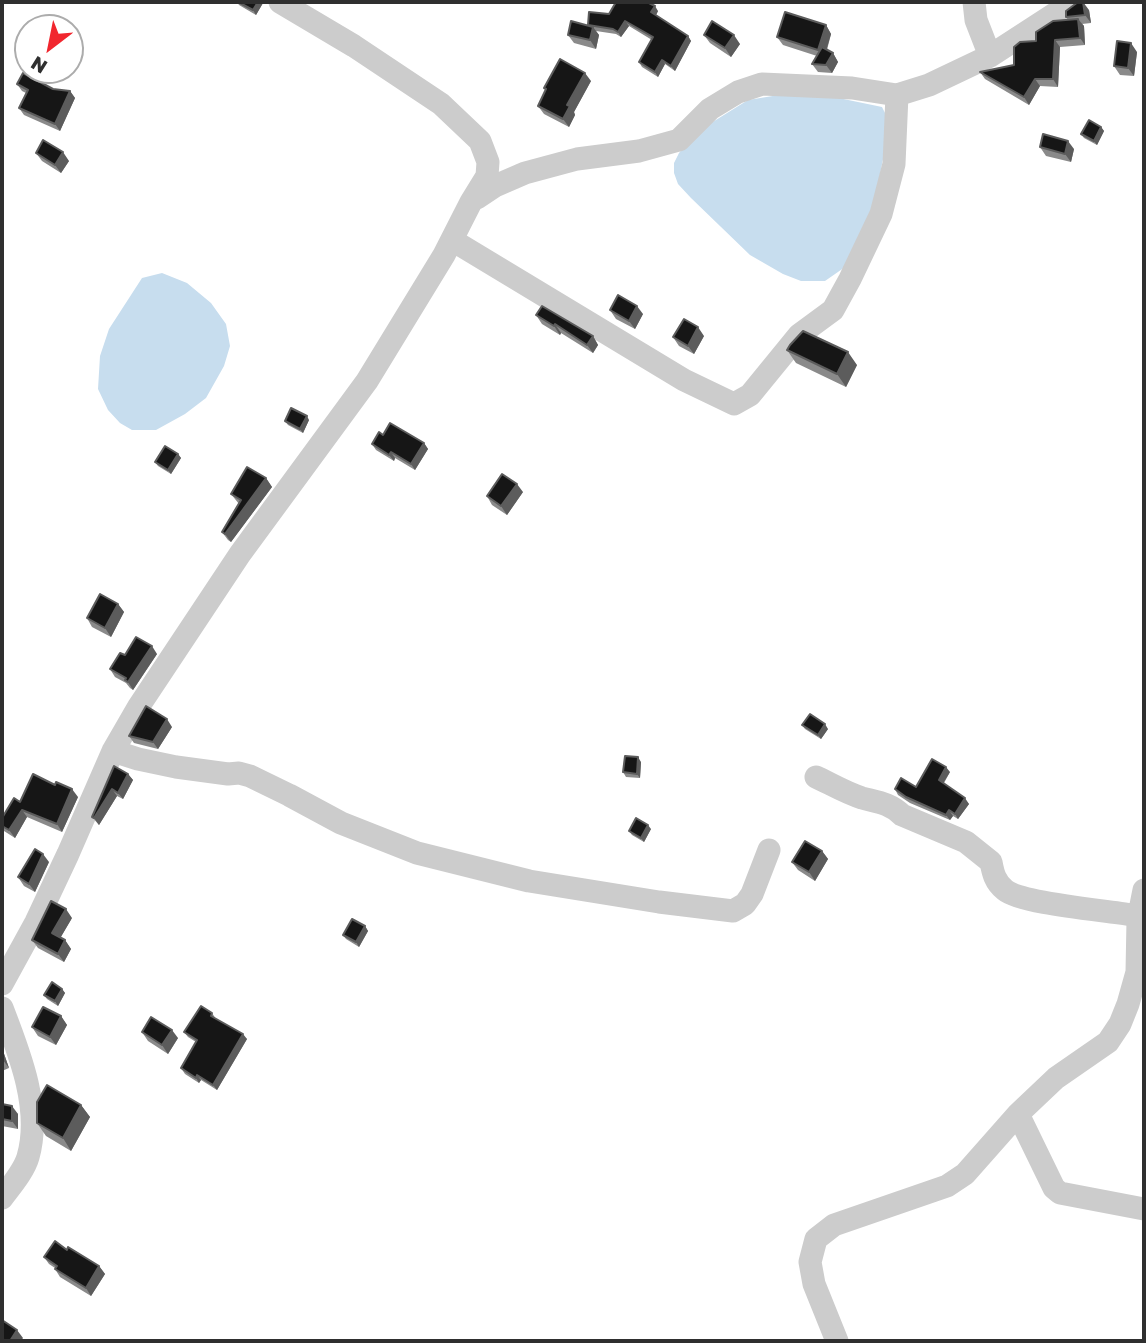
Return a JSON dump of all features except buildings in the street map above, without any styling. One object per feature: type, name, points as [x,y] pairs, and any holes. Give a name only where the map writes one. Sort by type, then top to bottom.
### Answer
[{"type":"street","points":[[2,984],[36,922],[113,751],[162,671],[240,554],[368,382],[487,176],[488,162],[480,141],[441,104],[354,46],[281,2]]},
{"type":"street","points":[[974,2],[976,20],[990,56]]},
{"type":"street","points":[[471,202],[495,186],[525,173],[577,159],[639,151],[679,140],[710,109],[738,92],[762,84],[852,88],[897,95],[929,85],[990,56],[1073,2]]},
{"type":"street","points":[[452,240],[684,380],[734,404],[750,395],[799,335],[833,310],[850,279],[881,214],[894,164],[897,95]]},
{"type":"street","points":[[113,751],[176,767],[250,776],[341,823],[417,853],[529,881],[659,902],[733,911],[745,904],[752,894],[769,850]]},
{"type":"street","points":[[816,777],[861,797],[878,801],[902,815],[966,842],[990,862],[994,878],[1006,891],[1026,898],[1132,915],[1138,920]]},
{"type":"street","points":[[838,1341],[814,1284],[810,1262],[816,1239],[850,1219],[947,1186],[965,1174],[1018,1114],[1056,1078],[1108,1042],[1120,1024],[1140,972],[1138,920],[1144,890]]},
{"type":"street","points":[[2,1008],[22,1061],[32,1113],[32,1138],[27,1159],[2,1198]]},
{"type":"street","points":[[1018,1114],[1054,1188],[1060,1193],[1144,1209]]},
{"type":"water","points":[[785,94],[829,96],[882,107],[890,123],[872,213],[848,265],[825,281],[801,281],[750,255],[678,184],[674,173],[674,163],[679,153],[711,123],[748,100]]},
{"type":"water","points":[[162,273],[187,283],[211,303],[226,324],[230,346],[224,366],[206,398],[185,414],[156,430],[132,430],[120,423],[108,410],[98,389],[100,356],[109,329],[142,278]]}]
